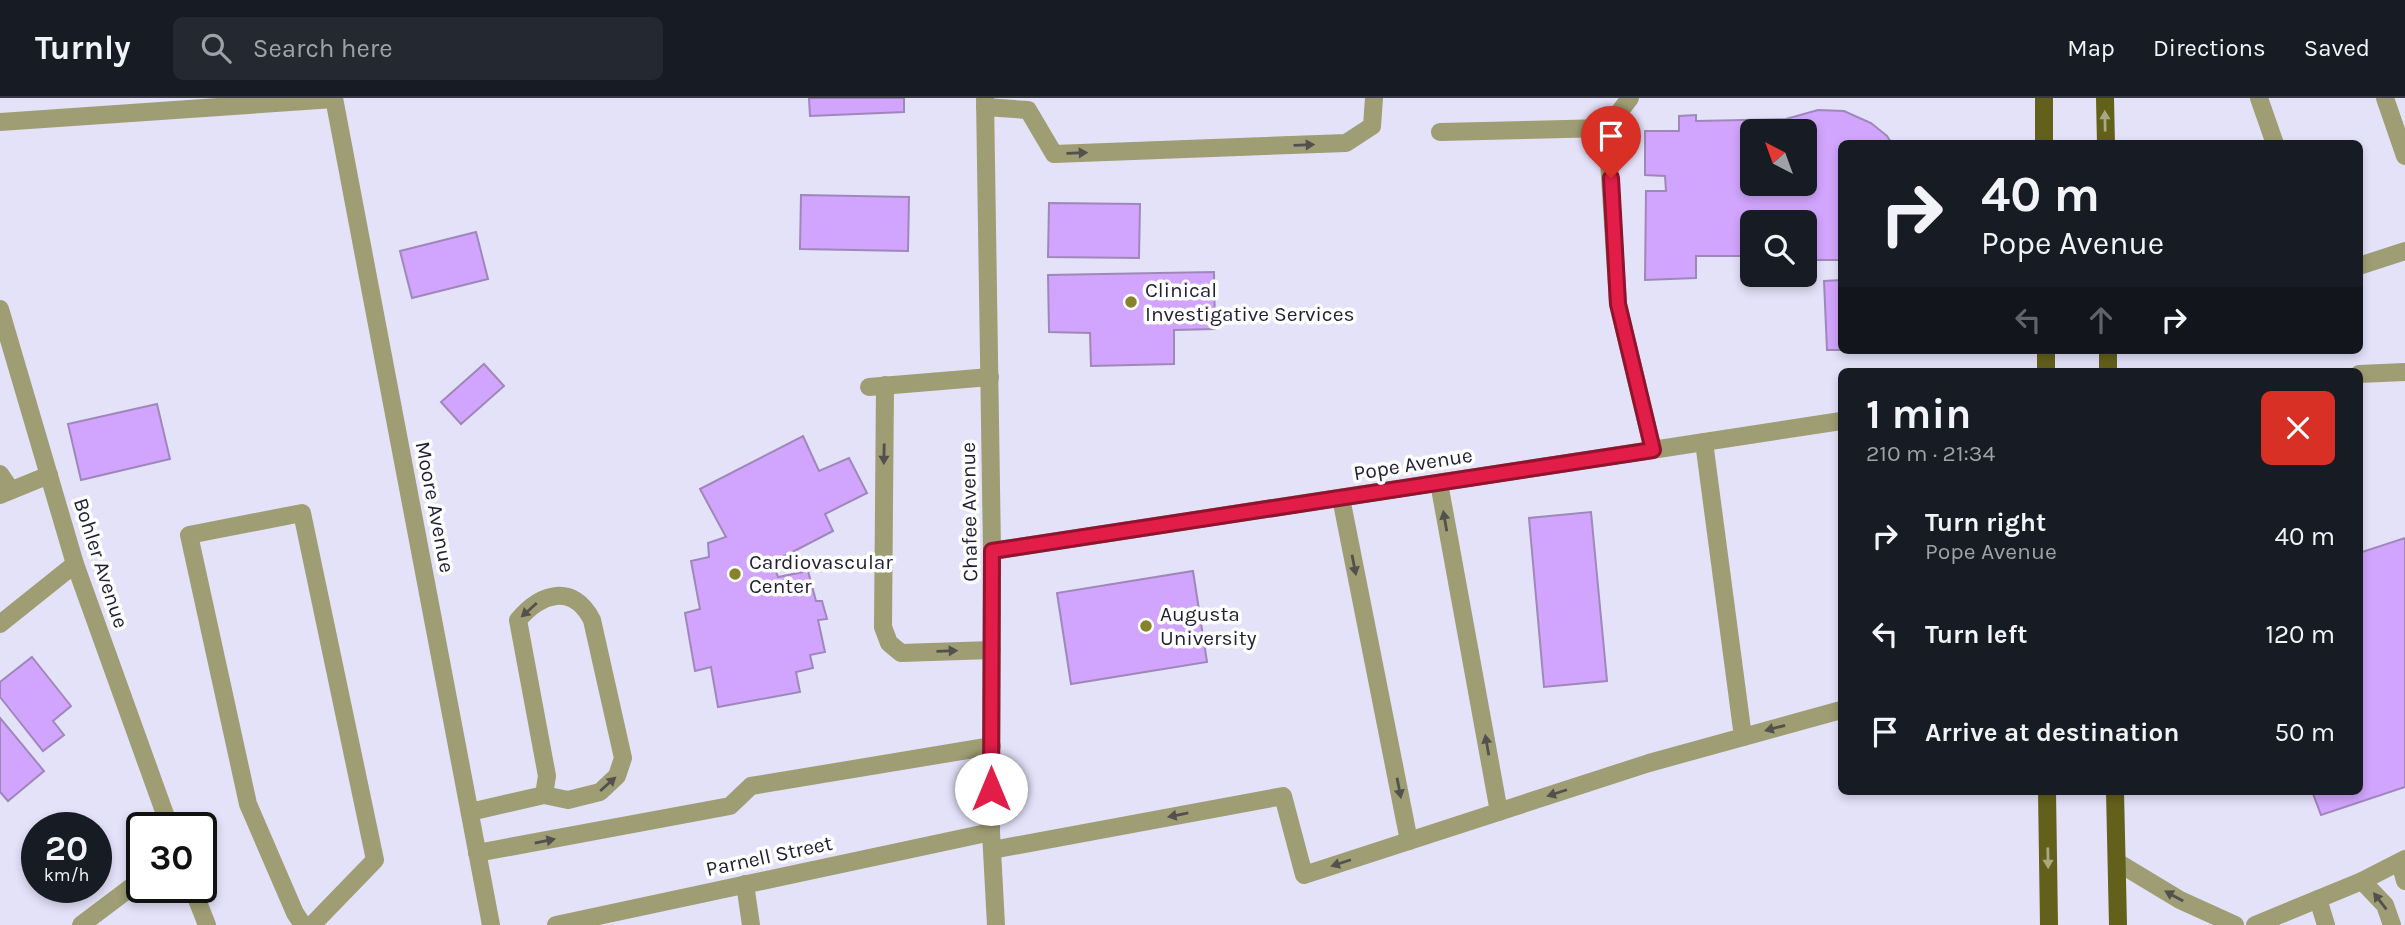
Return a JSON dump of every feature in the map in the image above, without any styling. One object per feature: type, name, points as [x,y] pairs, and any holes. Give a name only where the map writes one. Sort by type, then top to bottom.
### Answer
[{"type":"main road","points":[[2044,98],[2044,140]]},
{"type":"main road","points":[[2105,98],[2106,140]]},
{"type":"main road","points":[[2047,795],[2049,925]]},
{"type":"main road","points":[[2115,795],[2118,925]]},
{"type":"street","points":[[112,98],[125,113]]},
{"type":"street","points":[[125,113],[138,98]]},
{"type":"street","points":[[0,122],[334,98]]},
{"type":"street","name":"Moore Avenue","points":[[334,98],[491,925]]},
{"type":"street","points":[[985,103],[1029,104],[1054,154],[1346,143],[1372,126],[1374,98]]},
{"type":"street","points":[[1630,98],[1607,128],[1618,304],[1653,450]]},
{"type":"street","points":[[2259,98],[2274,140]]},
{"type":"street","points":[[2385,98],[2405,156]]},
{"type":"street","name":"Chafee Avenue","points":[[985,103],[992,551],[991,832],[996,925]]},
{"type":"street","points":[[1440,132],[1607,128]]},
{"type":"street","points":[[2363,265],[2405,251]]},
{"type":"street","name":"Bohler Avenue","points":[[0,309],[75,564],[164,812]]},
{"type":"street","points":[[2363,374],[2405,372]]},
{"type":"street","points":[[990,377],[877,386],[883,627],[889,643],[901,653],[992,650]]},
{"type":"street","name":"Pope Avenue","points":[[992,551],[1838,421]]},
{"type":"street","points":[[1704,442],[1743,737]]},
{"type":"street","points":[[0,474],[5,493],[49,475]]},
{"type":"street","points":[[1439,483],[1499,812]]},
{"type":"street","points":[[1340,498],[1409,841]]},
{"type":"street","points":[[303,925],[295,913],[248,804],[189,535],[302,513],[375,860],[312,925]]},
{"type":"street","points":[[0,624],[75,564]]},
{"type":"street","points":[[470,812],[544,795],[568,800],[600,792],[617,776],[623,758],[593,620],[586,607],[567,597],[548,596],[530,606],[518,620],[547,776],[544,795]]},
{"type":"street","points":[[992,850],[1283,796],[1304,875],[1649,763],[1838,711]]},
{"type":"street","points":[[477,853],[730,806],[751,786],[992,746]]},
{"type":"street","name":"Parnell Street","points":[[556,925],[991,832]]},
{"type":"street","points":[[2117,862],[2180,900],[2235,925]]},
{"type":"street","points":[[2255,925],[2404,862],[2405,881]]},
{"type":"street","points":[[2362,881],[2385,905],[2392,925]]},
{"type":"street","points":[[745,884],[751,925]]},
{"type":"street","points":[[81,925],[126,891]]},
{"type":"street","points":[[2318,899],[2326,925]]},
{"type":"street","points":[[198,903],[207,925]]},
{"type":"building","points":[[809,98],[904,98],[904,112],[810,116]]},
{"type":"building","points":[[1818,110],[1844,111],[1871,123],[1887,136],[1890,140],[1838,140],[1838,260],[1817,260],[1817,210],[1740,210],[1740,256],[1696,256],[1696,278],[1645,280],[1646,191],[1666,191],[1665,176],[1645,175],[1645,131],[1679,131],[1679,116],[1696,115],[1696,121],[1740,120],[1740,196],[1817,196],[1817,119],[1786,119]]},
{"type":"building","points":[[801,195],[909,197],[908,251],[800,249]]},
{"type":"building","points":[[1049,203],[1140,204],[1139,258],[1048,257]]},
{"type":"building","points":[[476,232],[488,279],[412,298],[400,251]]},
{"type":"building","name":"Clinical Investigative Services","points":[[1214,272],[1215,329],[1174,330],[1174,364],[1091,366],[1090,333],[1049,332],[1048,275]]},
{"type":"building","points":[[1838,280],[1838,350],[1827,350],[1824,281]]},
{"type":"building","points":[[484,364],[504,386],[461,424],[441,402]]},
{"type":"building","points":[[157,404],[170,459],[81,480],[68,424]]},
{"type":"building","name":"Cardiovascular Center","points":[[803,436],[819,471],[849,458],[867,493],[825,514],[833,531],[773,562],[778,577],[808,571],[816,601],[822,601],[827,619],[818,620],[825,652],[810,655],[813,668],[796,672],[800,692],[718,707],[711,667],[695,671],[685,613],[700,609],[691,561],[709,557],[708,543],[726,537],[700,489]]},
{"type":"building","points":[[1591,512],[1607,681],[1544,687],[1529,518]]},
{"type":"building","points":[[2405,538],[2405,787],[2321,815],[2314,795],[2363,795],[2363,552]]},
{"type":"building","points":[[1193,571],[1207,662],[1071,684],[1057,593]]},
{"type":"building","points":[[32,657],[71,706],[53,721],[64,735],[43,751],[0,697],[0,682]]},
{"type":"building","points":[[0,718],[44,771],[8,801],[0,792]]},
{"type":"place","name":"Clinical Investigative Services","points":[[1131,302]]},
{"type":"place","name":"Cardiovascular Center","points":[[735,574]]},
{"type":"place","name":"Augusta University","points":[[1146,626]]},
{"type":"route","points":[[991,789],[992,551],[1653,450],[1618,304],[1611,178]]}]
